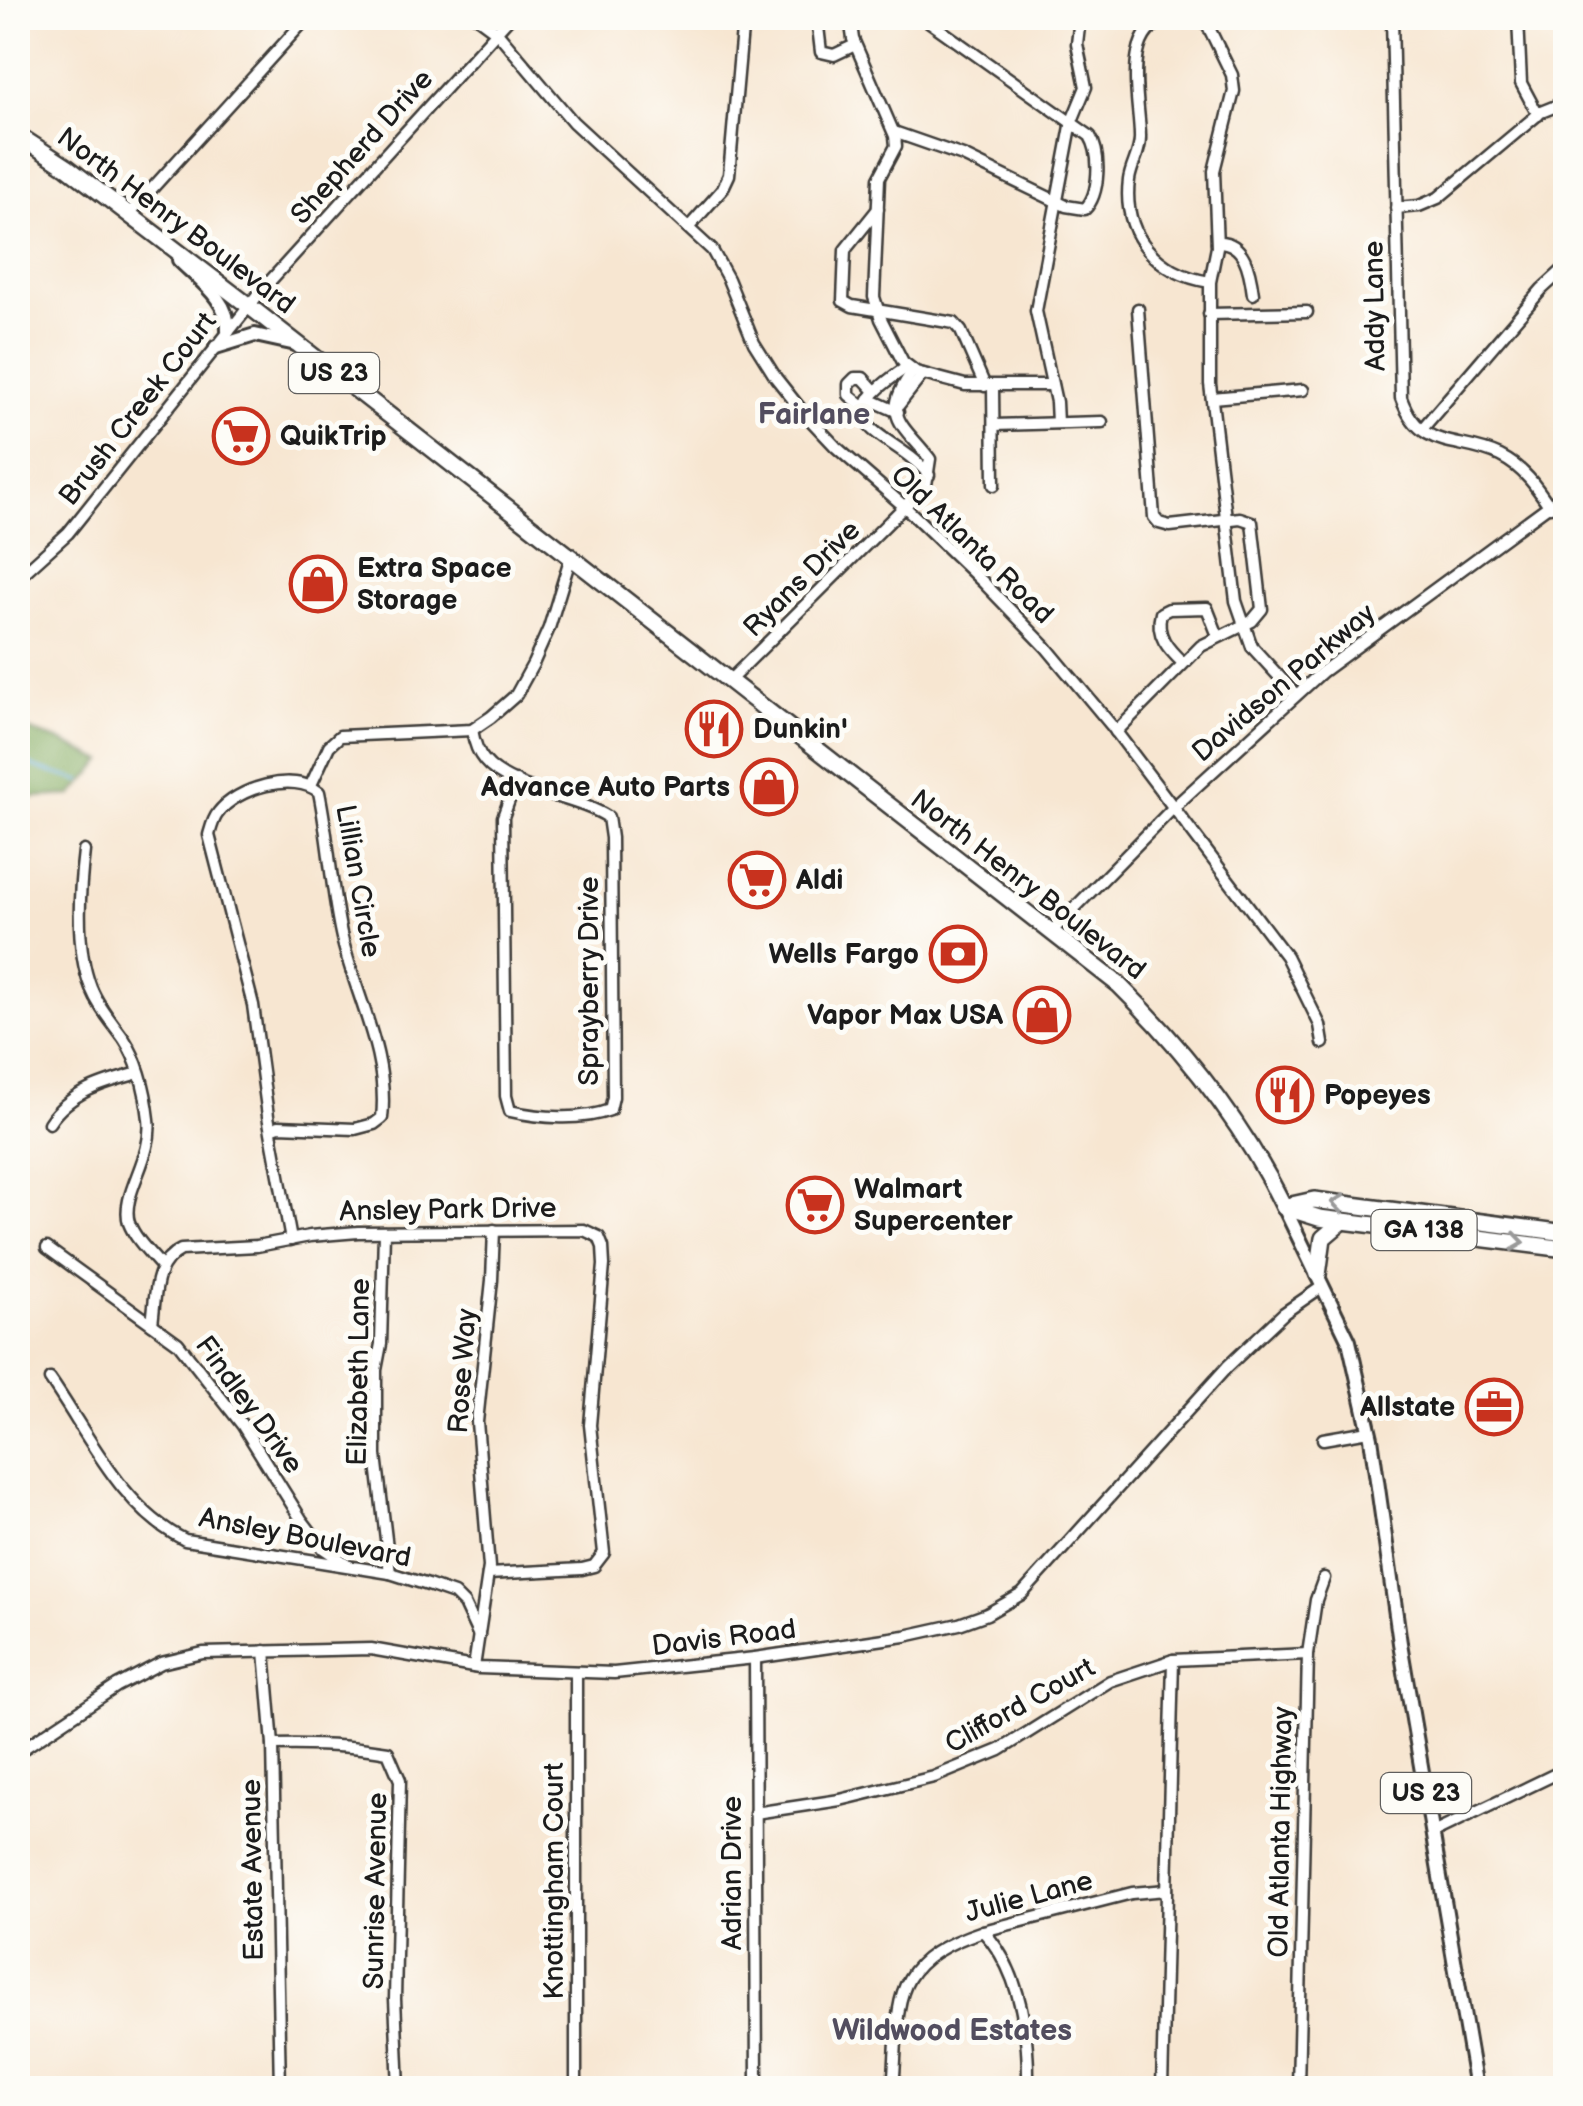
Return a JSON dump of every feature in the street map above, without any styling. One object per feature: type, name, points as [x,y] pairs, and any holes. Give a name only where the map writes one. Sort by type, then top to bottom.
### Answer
[{"type":"highway","name":"North Henry Boulevard","points":[[18,135],[249,306],[1118,984],[1178,1047],[1251,1146],[1284,1207]]},
{"type":"highway","name":"GA 138","points":[[1284,1207],[1314,1200],[1566,1233]]},
{"type":"highway","name":"GA 138","points":[[1284,1207],[1343,1221],[1566,1249]]},
{"type":"highway","points":[[1321,1281],[1322,1238],[1343,1221]]},
{"type":"main road","points":[[156,237],[224,306],[229,316],[228,330]]},
{"type":"main road","points":[[216,347],[255,336],[299,346]]},
{"type":"main road","name":"North Henry Boulevard","points":[[1284,1207],[1348,1341],[1369,1431],[1476,2088]]},
{"type":"street","points":[[129,214],[307,18]]},
{"type":"street","name":"Old Atlanta Road","points":[[478,18],[497,32],[574,122],[712,250],[754,343],[776,378],[836,448],[906,508],[1046,648],[1116,732],[1286,956],[1320,1025],[1323,1043]]},
{"type":"street","name":"Shepherd Drive","points":[[249,306],[509,18]]},
{"type":"street","points":[[689,227],[722,190],[730,175],[743,18]]},
{"type":"street","points":[[817,18],[821,52],[834,55],[855,45]]},
{"type":"street","points":[[850,18],[855,45],[894,132],[896,146],[879,178],[874,297],[877,309],[914,371],[965,385],[1052,384]]},
{"type":"street","points":[[894,132],[963,156],[1057,202],[1082,209],[1091,203],[1098,150],[1090,136],[924,18]]},
{"type":"street","points":[[1057,423],[1036,317],[1072,121],[1086,88],[1077,44],[1080,18]]},
{"type":"street","name":"Addy Lane","points":[[1392,18],[1399,384],[1404,406],[1422,430]]},
{"type":"street","points":[[1518,18],[1521,83],[1538,115]]},
{"type":"street","points":[[1210,282],[1182,276],[1159,262],[1139,239],[1130,209],[1129,179],[1140,138],[1136,68],[1148,33],[1165,19],[1199,19],[1210,30],[1234,86],[1214,171],[1217,242],[1209,314],[1212,398],[1236,601],[1252,647],[1296,695]]},
{"type":"street","points":[[1396,208],[1419,206],[1438,198],[1538,115],[1566,102]]},
{"type":"street","points":[[878,209],[846,250],[842,294],[848,305],[954,323],[962,331],[988,386],[994,425],[994,485]]},
{"type":"street","points":[[1217,242],[1233,243],[1239,250],[1253,294]]},
{"type":"street","points":[[1550,508],[1532,480],[1512,463],[1481,449],[1440,441],[1422,430],[1542,289],[1566,267]]},
{"type":"street","name":"Brush Creek Court","points":[[18,578],[68,533],[249,306]]},
{"type":"street","points":[[1116,732],[1201,646],[1243,625],[1259,615],[1262,608],[1253,524],[1244,518],[1170,526],[1154,517],[1138,309]]},
{"type":"street","points":[[1209,314],[1307,312]]},
{"type":"street","points":[[870,399],[914,371]]},
{"type":"street","points":[[914,371],[898,409],[903,430],[930,459],[928,475]]},
{"type":"street","points":[[1212,398],[1303,390]]},
{"type":"street","points":[[870,399],[898,409]]},
{"type":"street","points":[[870,399],[867,422],[877,437],[914,459],[928,475]]},
{"type":"street","points":[[994,425],[1102,422]]},
{"type":"street","name":"Ryans Drive","points":[[729,682],[906,508],[926,486],[928,475]]},
{"type":"street","name":"Davidson Parkway","points":[[1052,932],[1174,807],[1296,695],[1566,493]]},
{"type":"street","points":[[312,786],[329,746],[340,736],[472,730],[516,695],[549,628],[571,556]]},
{"type":"street","points":[[1184,663],[1163,640],[1159,627],[1161,613],[1169,609],[1207,608],[1218,636]]},
{"type":"street","name":"Sprayberry Drive","points":[[472,730],[485,762],[516,781],[591,806],[608,816],[613,1097],[610,1110],[595,1116],[527,1115],[510,1111],[506,1096],[503,817],[516,781]]},
{"type":"street","name":"Lillian Circle","points":[[271,1130],[280,1126],[362,1129],[382,1118],[378,1056],[341,934],[319,792],[312,786],[290,783],[242,793],[219,811],[209,835],[253,1005],[271,1130],[291,1240]]},
{"type":"street","points":[[84,850],[86,974],[99,1005],[130,1050],[147,1105],[150,1139],[128,1202],[128,1218],[161,1266],[152,1324]]},
{"type":"street","points":[[49,1124],[60,1109],[80,1094],[102,1082],[139,1073]]},
{"type":"street","name":"Rose Way","points":[[488,1574],[478,1422],[494,1230]]},
{"type":"street","name":"Ansley Park Drive","points":[[161,1266],[181,1250],[384,1232],[584,1230],[599,1237],[603,1246],[602,1300],[590,1425],[604,1553],[594,1566],[582,1569],[488,1574]]},
{"type":"street","name":"Elizabeth Lane","points":[[384,1232],[381,1344],[376,1370],[376,1455],[390,1573]]},
{"type":"street","name":"Findley Drive","points":[[47,1248],[178,1343],[243,1426],[301,1520],[323,1548],[352,1568]]},
{"type":"street","name":"Davis Road","points":[[18,1752],[117,1686],[161,1663],[203,1653],[371,1649],[474,1667],[576,1674],[663,1669],[858,1644],[959,1624],[987,1614],[1022,1594],[1227,1367],[1321,1281]]},
{"type":"street","name":"Ansley Boulevard","points":[[50,1379],[125,1490],[165,1530],[186,1540],[225,1549],[390,1573],[454,1594],[464,1604],[479,1636]]},
{"type":"street","points":[[1322,1439],[1369,1431]]},
{"type":"street","points":[[474,1667],[488,1574]]},
{"type":"street","name":"Old Atlanta Highway","points":[[1298,2088],[1308,1654],[1316,1600],[1324,1578]]},
{"type":"street","name":"Estate Avenue","points":[[265,1651],[273,1745],[280,2088]]},
{"type":"street","name":"Clifford Court","points":[[756,1812],[840,1800],[934,1778],[1000,1750],[1110,1681],[1174,1660],[1308,1654]]},
{"type":"street","name":"Adrian Drive","points":[[755,1658],[757,2088]]},
{"type":"street","points":[[1162,2088],[1174,1660]]},
{"type":"street","name":"Knottingham Court","points":[[576,1674],[576,2088]]},
{"type":"street","name":"Sunrise Avenue","points":[[273,1745],[327,1744],[388,1752],[400,1780],[395,2000],[399,2088]]},
{"type":"street","points":[[1433,1833],[1566,1769]]},
{"type":"street","name":"Julie Lane","points":[[892,2088],[901,1990],[917,1967],[946,1946],[983,1932],[1132,1893],[1167,1890]]},
{"type":"street","points":[[983,1932],[1008,1963],[1024,2029],[1028,2088]]},
{"type":"green space","points":[[18,727],[103,761],[72,795],[18,798]]},
{"type":"waterway","points":[[18,758],[81,781]]},
{"type":"place","name":"QuikTrip","points":[[241,436]]},
{"type":"place","name":"Extra Space Storage","points":[[318,584]]},
{"type":"place","name":"Dunkin'","points":[[714,729]]},
{"type":"place","name":"Advance Auto Parts","points":[[769,787]]},
{"type":"place","name":"Aldi","points":[[757,880]]},
{"type":"place","name":"Wells Fargo","points":[[958,954]]},
{"type":"place","name":"Vapor Max USA","points":[[1042,1015]]},
{"type":"place","name":"Popeyes","points":[[1285,1095]]},
{"type":"place","name":"Walmart Supercenter","points":[[815,1205]]},
{"type":"place","name":"Allstate","points":[[1494,1407]]},
{"type":"district","name":"Fairlane","points":[[814,415]]},
{"type":"district","name":"Wildwood Estates","points":[[952,2031]]}]
